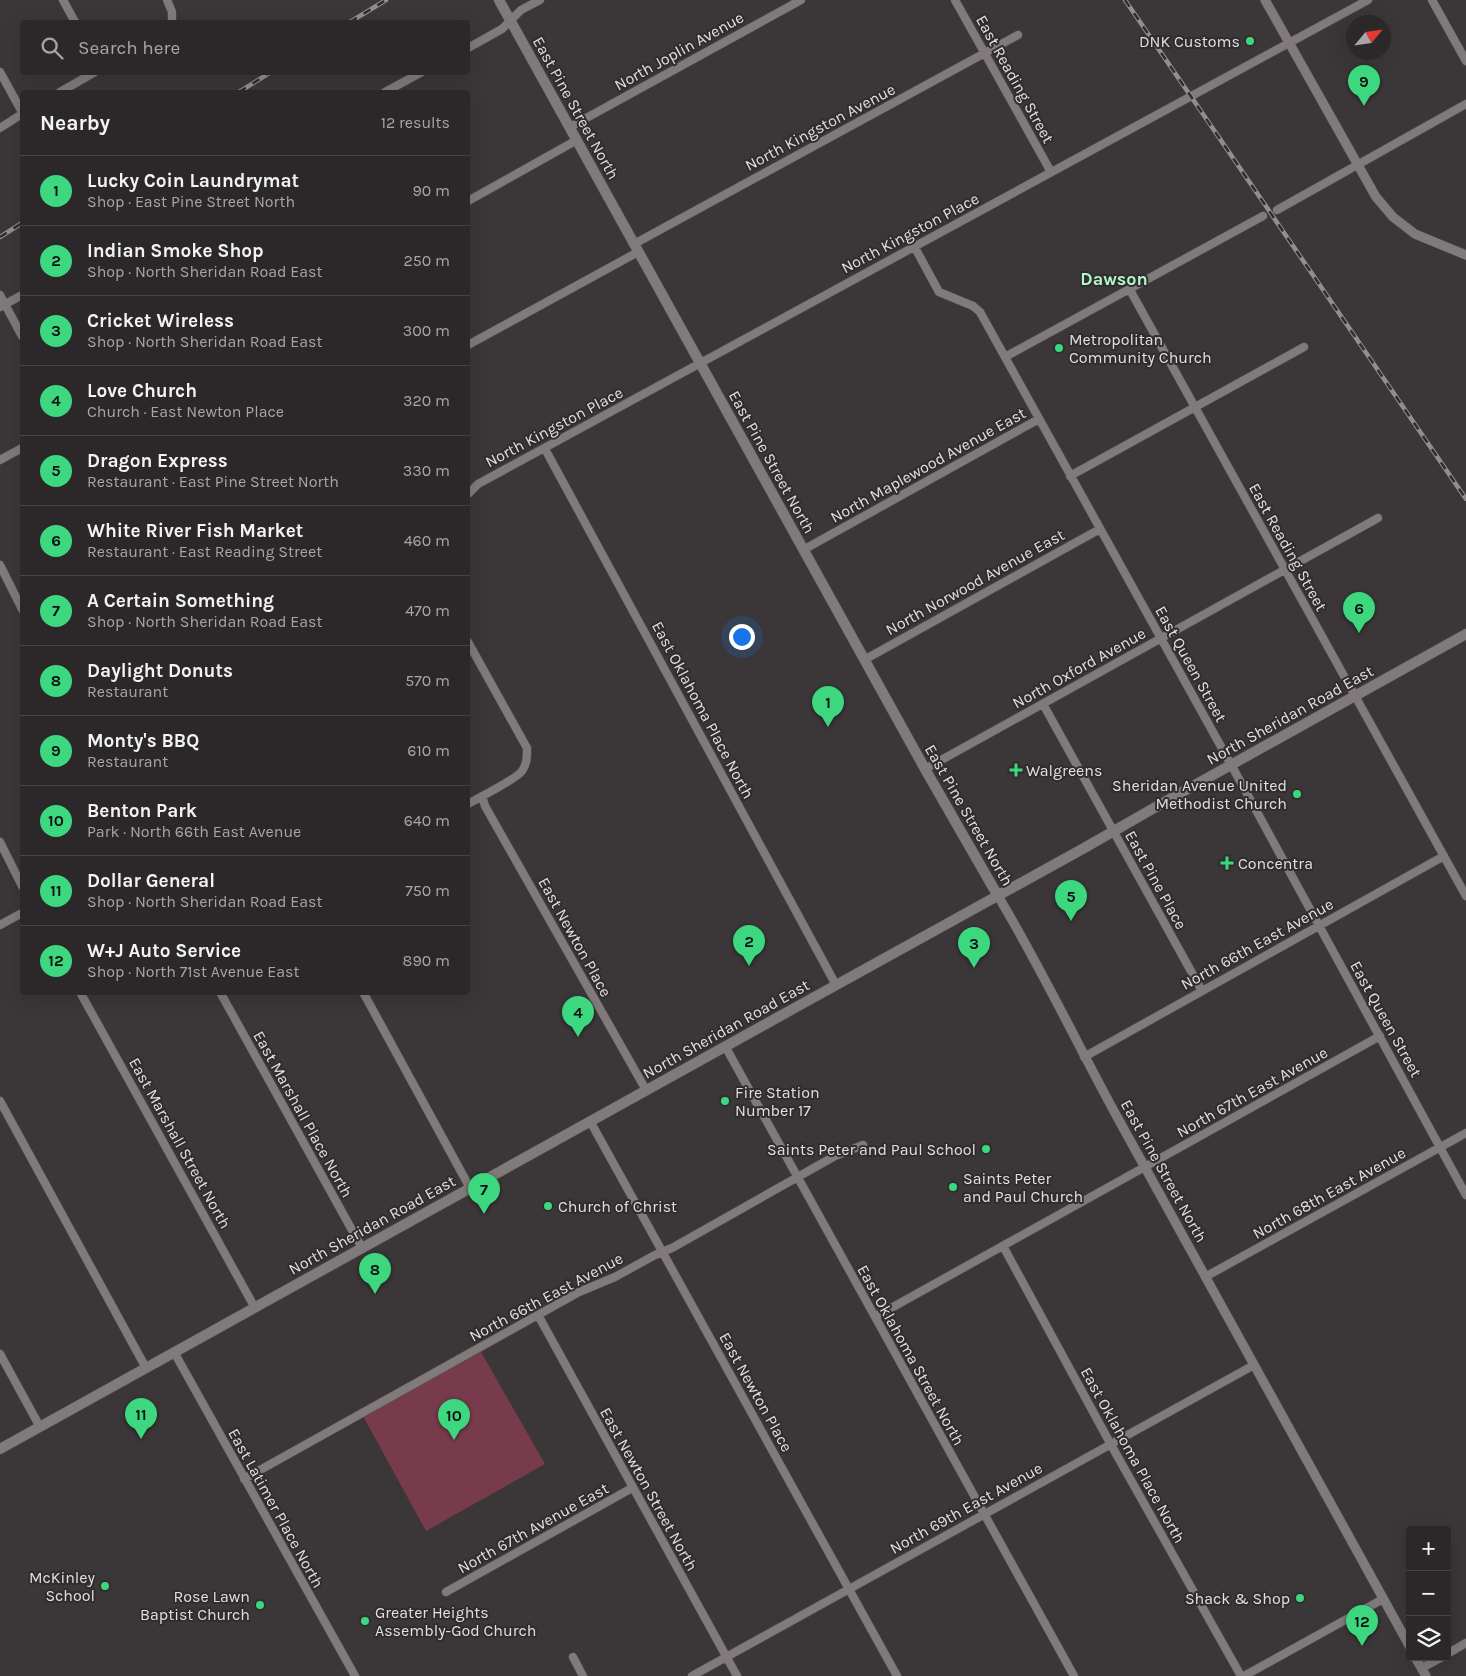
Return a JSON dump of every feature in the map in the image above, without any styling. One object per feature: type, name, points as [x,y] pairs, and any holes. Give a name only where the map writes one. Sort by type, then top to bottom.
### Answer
[{"type":"main road","name":"East Pine Street North","points":[[500,0],[864,660],[998,896]]},
{"type":"main road","name":"North Sheridan Road East","points":[[0,1449],[998,896],[1466,634]]},
{"type":"street","points":[[63,0],[75,20]]},
{"type":"street","points":[[167,0],[172,12],[172,20]]},
{"type":"street","points":[[470,47],[502,29],[521,10],[540,0]]},
{"type":"street","name":"North Joplin Avenue","points":[[570,126],[801,0]]},
{"type":"street","name":"East Reading Street","points":[[955,0],[1051,172]]},
{"type":"street","points":[[1265,0],[1376,197],[1404,226],[1425,239],[1466,255]]},
{"type":"street","name":"North Kingston Place","points":[[470,492],[478,484],[545,449],[700,362],[1368,0]]},
{"type":"street","points":[[1432,0],[1466,62]]},
{"type":"street","name":"North Kingston Avenue","points":[[470,344],[636,248],[1018,34]]},
{"type":"street","points":[[0,72],[20,109]]},
{"type":"street","points":[[64,90],[90,75]]},
{"type":"street","points":[[389,90],[416,75]]},
{"type":"street","points":[[1277,210],[1466,104]]},
{"type":"street","points":[[0,128],[20,114]]},
{"type":"street","points":[[470,200],[577,140]]},
{"type":"street","points":[[1005,357],[1263,216]]},
{"type":"street","name":"East Queen Street","points":[[914,246],[939,292],[974,306],[978,310],[1161,638],[1466,1195]]},
{"type":"street","name":"East Reading Street","points":[[1130,290],[1466,896]]},
{"type":"street","points":[[0,295],[3,306],[20,333]]},
{"type":"street","points":[[3,306],[20,296]]},
{"type":"street","points":[[1070,476],[1304,347]]},
{"type":"street","name":"North Maplewood Avenue East","points":[[803,550],[1039,419]]},
{"type":"street","points":[[0,460],[20,449]]},
{"type":"street","name":"East Oklahoma Place North","points":[[545,449],[836,985]]},
{"type":"street","name":"North Oxford Avenue","points":[[925,769],[1378,518]]},
{"type":"street","name":"North Norwood Avenue East","points":[[864,660],[1100,529]]},
{"type":"street","points":[[0,565],[20,604]]},
{"type":"street","points":[[470,646],[527,748],[526,764],[520,774],[470,803]]},
{"type":"street","name":"East Pine Place","points":[[1043,704],[1202,991]]},
{"type":"street","name":"East Newton Place","points":[[482,796],[485,806],[646,1090]]},
{"type":"street","points":[[0,842],[20,882]]},
{"type":"street","name":"North 66th East Avenue","points":[[1084,1057],[1444,856]]},
{"type":"street","name":"East Pine Street North","points":[[998,896],[1044,976],[1084,1057],[1406,1640]]},
{"type":"street","points":[[0,925],[20,914]]},
{"type":"street","name":"East Marshall Street North","points":[[82,995],[255,1308]]},
{"type":"street","name":"East Marshall Place North","points":[[222,995],[362,1248]]},
{"type":"street","points":[[365,995],[470,1188]]},
{"type":"street","name":"North 67th East Avenue","points":[[875,1318],[1380,1036]]},
{"type":"street","name":"East Oklahoma Street North","points":[[725,1046],[1074,1676]]},
{"type":"street","points":[[0,1101],[146,1368]]},
{"type":"street","name":"East Newton Place","points":[[590,1121],[897,1676]]},
{"type":"street","name":"North 68th East Avenue","points":[[1206,1277],[1466,1132]]},
{"type":"street","name":"North 66th East Avenue","points":[[244,1479],[579,1292],[615,1277],[672,1248],[835,1156],[863,1144]]},
{"type":"street","name":"East Oklahoma Place North","points":[[1003,1246],[1110,1443],[1242,1676]]},
{"type":"street","name":"East Newton Street North","points":[[538,1315],[737,1676]]},
{"type":"street","name":"East Latimer Place North","points":[[174,1352],[355,1676]]},
{"type":"street","points":[[0,1354],[40,1427]]},
{"type":"street","name":"North 69th East Avenue","points":[[692,1676],[1254,1364]]},
{"type":"street","name":"North 67th Avenue East","points":[[446,1592],[632,1488]]},
{"type":"street","points":[[1242,1676],[1383,1599]]},
{"type":"street","points":[[1451,1652],[1466,1644]]},
{"type":"street","points":[[572,1657],[583,1676]]},
{"type":"street","points":[[1417,1661],[1424,1672],[1437,1661]]},
{"type":"shaded area","points":[[481,1352],[545,1464],[426,1531],[363,1416]]},
{"type":"railway","points":[[353,20],[386,0]]},
{"type":"railway","points":[[1125,0],[1466,499]]},
{"type":"railway","points":[[242,90],[266,75]]},
{"type":"railway","points":[[0,237],[20,224]]},
{"type":"place","name":"DNK Customs","points":[[1250,41]]},
{"type":"place","name":"Monty's BBQ","points":[[1364,106]]},
{"type":"place","name":"Metropolitan Community Church","points":[[1059,348]]},
{"type":"place","name":"White River Fish Market","points":[[1359,633]]},
{"type":"place","name":"Lucky Coin Laundrymat","points":[[828,727]]},
{"type":"place","name":"Walgreens","points":[[1016,770]]},
{"type":"place","name":"Sheridan Avenue United Methodist Church","points":[[1297,794]]},
{"type":"place","name":"Concentra","points":[[1227,863]]},
{"type":"place","name":"Dragon Express","points":[[1071,921]]},
{"type":"place","name":"Indian Smoke Shop","points":[[749,966]]},
{"type":"place","name":"Cricket Wireless","points":[[974,968]]},
{"type":"place","name":"Love Church","points":[[578,1037]]},
{"type":"place","name":"Fire Station Number 17","points":[[725,1101]]},
{"type":"place","name":"Saints Peter and Paul School","points":[[986,1149]]},
{"type":"place","name":"Saints Peter and Paul Church","points":[[953,1187]]},
{"type":"place","name":"Church of Christ","points":[[548,1206]]},
{"type":"place","name":"A Certain Something","points":[[484,1214]]},
{"type":"place","name":"Daylight Donuts","points":[[375,1294]]},
{"type":"place","name":"Dollar General","points":[[141,1439]]},
{"type":"place","name":"Benton Park","points":[[454,1440]]},
{"type":"place","name":"McKinley School","points":[[105,1586]]},
{"type":"place","name":"Shack & Shop","points":[[1300,1598]]},
{"type":"place","name":"Rose Lawn Baptist Church","points":[[260,1605]]},
{"type":"place","name":"Greater Heights Assembly-God Church","points":[[365,1621]]},
{"type":"place","name":"W+J Auto Service","points":[[1362,1646]]},
{"type":"district","name":"Dawson","points":[[1114,279]]}]
